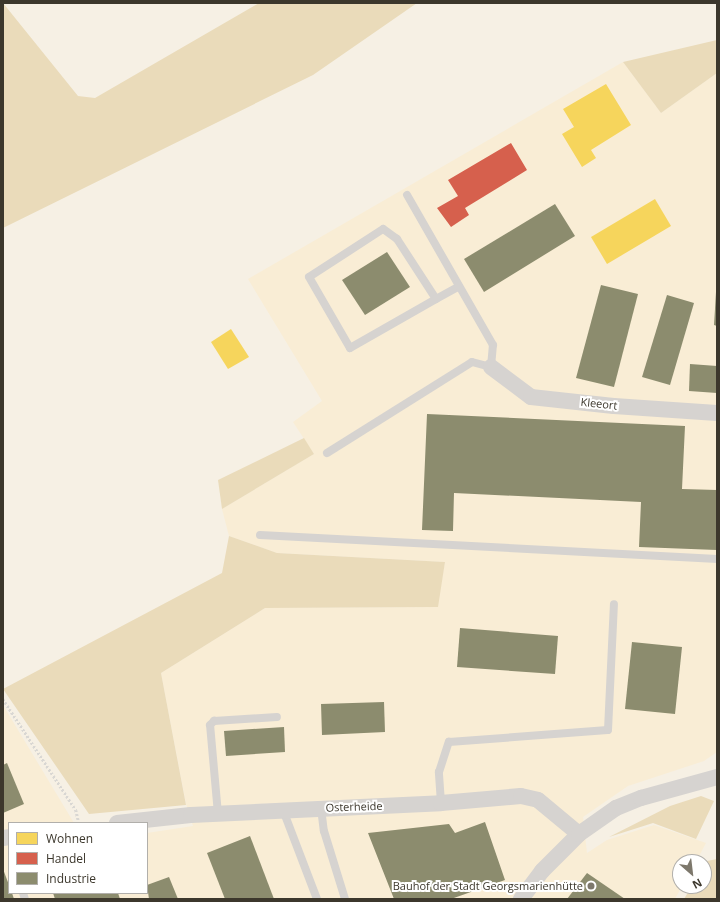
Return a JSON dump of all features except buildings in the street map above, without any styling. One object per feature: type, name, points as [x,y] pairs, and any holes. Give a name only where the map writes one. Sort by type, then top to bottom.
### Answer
[{"type":"street","name":"Kleeort","points":[[491,366],[531,397],[614,406],[717,413]]},
{"type":"street","points":[[521,899],[542,871],[579,834],[616,808],[641,798],[717,777]]},
{"type":"street","name":"Osterheide","points":[[128,822],[218,814],[441,803],[521,796],[538,800],[579,834]]},
{"type":"lane","points":[[327,453],[472,362],[491,366],[493,345],[407,195]]},
{"type":"lane","points":[[436,299],[397,239],[383,229],[309,278],[350,348],[459,286]]},
{"type":"lane","points":[[260,536],[717,559]]},
{"type":"lane","points":[[441,803],[439,772],[449,742],[608,730],[614,604]]},
{"type":"lane","points":[[218,814],[210,725],[214,721],[278,717]]},
{"type":"lane","points":[[321,808],[324,831],[345,899]]},
{"type":"lane","points":[[283,810],[317,899]]},
{"type":"path","points":[[3,699],[76,810],[79,822]]},
{"type":"shaded area","points":[[3,3],[78,96],[95,98],[259,3],[417,3],[313,75],[3,228]]},
{"type":"shaded area","points":[[717,40],[717,73],[661,113],[623,62]]},
{"type":"shaded area","points":[[623,62],[661,113],[717,73],[717,752],[704,761],[628,786],[583,817],[587,853],[607,840],[654,825],[706,843],[700,854],[672,854],[672,894],[678,894],[675,899],[3,899],[3,705],[73,822],[8,822],[8,894],[148,894],[148,833],[193,826],[186,804],[161,673],[265,608],[437,607],[445,562],[277,553],[229,536],[222,509],[314,454],[293,422],[322,401],[248,279]]},
{"type":"shaded area","points":[[304,438],[314,454],[222,509],[218,480]]},
{"type":"shaded area","points":[[229,536],[277,553],[445,562],[438,607],[265,608],[161,673],[186,805],[89,814],[3,689],[222,573]]},
{"type":"shaded area","points":[[701,796],[714,801],[696,839],[653,823],[609,837],[670,806]]},
{"type":"shaded area","points":[[717,859],[717,899],[684,899],[687,894],[712,894],[712,860]]},
{"type":"place","name":"Bauhof der Stadt Georgsmarienhütte","points":[[591,886]]}]
